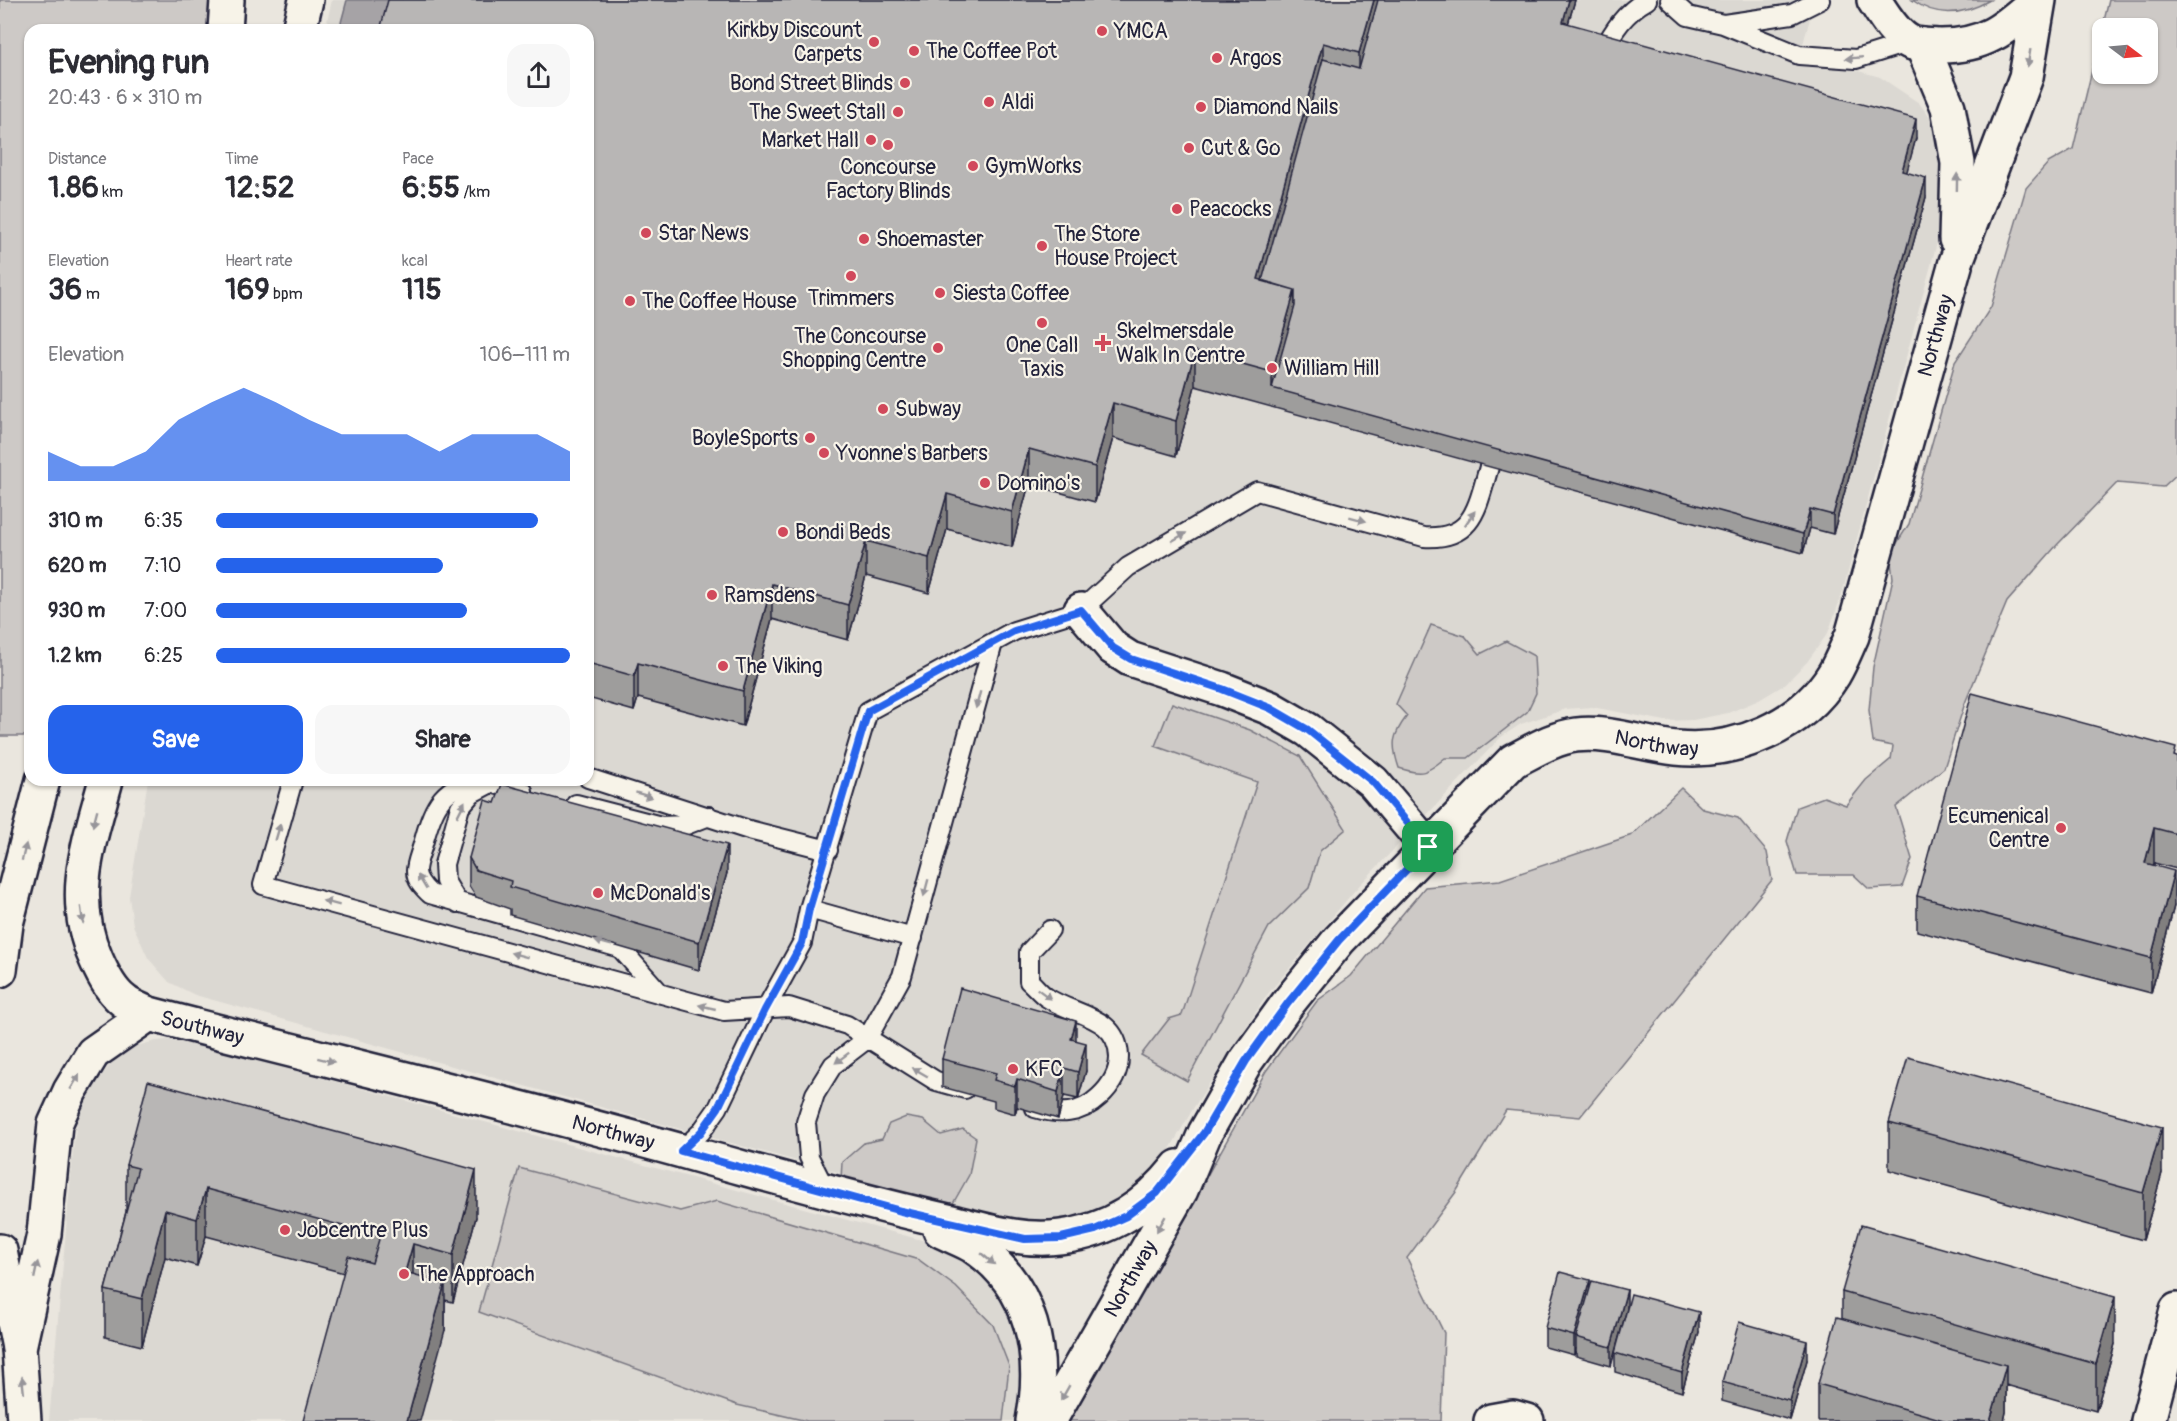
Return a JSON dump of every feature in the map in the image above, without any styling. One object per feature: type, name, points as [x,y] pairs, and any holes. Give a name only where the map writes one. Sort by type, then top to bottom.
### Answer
[{"type":"street","points":[[225,24],[226,0]]},
{"type":"street","points":[[300,24],[306,0]]},
{"type":"street","points":[[1874,0],[1890,25],[1916,44],[1957,46],[1987,39],[2011,24],[2038,0]]},
{"type":"street","name":"Northway","points":[[512,1107],[901,1211],[1025,1239],[1061,1238],[1095,1230],[1126,1216],[1157,1193],[1204,1133],[1246,1061],[1288,1003],[1339,940],[1513,761],[1546,744],[1577,735],[1614,737],[1676,748],[1706,749],[1741,743],[1776,728],[1807,705],[1833,675],[1852,636],[1956,262],[2026,77],[2038,0]]},
{"type":"street","name":"Northway","points":[[1916,44],[1948,107],[1958,163],[1956,262]]},
{"type":"street","points":[[1081,610],[1113,648],[1131,659],[1232,692],[1270,708],[1308,730],[1373,782],[1428,847]]},
{"type":"street","points":[[0,970],[6,924],[41,786]]},
{"type":"street","name":"Southway","points":[[104,786],[85,856],[80,901],[85,935],[102,974],[123,1001],[148,1014],[512,1107]]},
{"type":"street","points":[[19,1348],[44,1234],[55,1124],[69,1091],[93,1053],[148,1014]]},
{"type":"street","name":"Northway","points":[[1049,1421],[1181,1190],[1204,1133]]},
{"type":"street","points":[[901,1211],[973,1247],[1002,1271],[1021,1297],[1034,1327],[1039,1364],[1038,1397],[1034,1421]]},
{"type":"street","points":[[0,1251],[19,1348],[24,1421]]},
{"type":"street","points":[[2148,1421],[2177,1310]]},
{"type":"street","points":[[1491,1421],[1514,1417],[1527,1421]]},
{"type":"lane","points":[[1602,52],[1615,27],[1636,6],[1647,0]]},
{"type":"lane","points":[[1670,0],[1688,16],[1723,24],[1799,55],[1856,59],[1916,44]]},
{"type":"lane","points":[[1723,24],[1792,14],[1820,0]]},
{"type":"lane","points":[[681,1151],[701,1132],[718,1108],[765,1010],[802,943],[809,909],[868,711],[1014,631],[1081,610],[1128,567],[1257,491],[1424,537],[1440,538],[1460,532],[1473,518],[1489,467]]},
{"type":"lane","points":[[826,1191],[809,1157],[806,1122],[815,1094],[833,1065],[867,1039],[902,976],[993,643]]},
{"type":"lane","points":[[594,780],[749,830],[828,850]]},
{"type":"lane","points":[[291,786],[264,885],[724,1011],[789,1007],[847,1025],[936,1081],[982,1094]]},
{"type":"lane","points":[[458,786],[442,797],[433,810],[416,872],[420,884],[430,894],[458,903],[620,948],[661,994]]},
{"type":"lane","points":[[458,903],[445,881],[444,864],[460,807],[478,786]]},
{"type":"lane","points":[[503,786],[537,794]]},
{"type":"lane","points":[[559,800],[661,826],[686,825],[709,816]]},
{"type":"lane","points":[[809,909],[913,938]]},
{"type":"lane","points":[[1017,1103],[1052,1113],[1081,1110],[1105,1092],[1114,1078],[1119,1062],[1118,1047],[1113,1032],[1047,997],[1029,981],[1029,952],[1050,930]]},
{"type":"shaded area","points":[[0,0],[217,0],[216,24],[24,24],[24,736],[0,736]]},
{"type":"shaded area","points":[[332,0],[1815,0],[1800,55],[1880,77],[1919,103],[1934,123],[1945,151],[1948,202],[1842,594],[1828,633],[1807,662],[1784,685],[1759,700],[1728,713],[1693,720],[1665,721],[1592,707],[1566,709],[1521,724],[1501,737],[1355,890],[1267,995],[1194,1107],[1158,1170],[1124,1202],[1077,1220],[1035,1222],[992,1215],[195,995],[169,982],[148,958],[133,925],[129,897],[147,786],[594,786],[594,24],[326,24]]},
{"type":"shaded area","points":[[347,0],[402,0],[396,24],[341,24]]},
{"type":"shaded area","points":[[1912,0],[1990,0],[1970,9],[1941,12],[1921,6]]},
{"type":"shaded area","points":[[2109,0],[2177,0],[2177,474],[2163,487],[2117,483],[2057,545],[2007,602],[1965,703],[1944,768],[1896,807],[1912,859],[1902,887],[1869,889],[1854,875],[1797,875],[1787,841],[1797,807],[1824,797],[1846,805],[1866,780],[1891,759],[1893,746],[1873,742],[1869,710],[1873,667],[1893,578],[1890,554],[1909,524],[1955,362],[1991,307],[2026,188],[2048,163],[2073,149],[2092,70],[2092,84],[2158,84],[2158,18],[2105,18]]},
{"type":"shaded area","points":[[1431,625],[1465,636],[1480,654],[1506,641],[1534,656],[1536,693],[1527,712],[1468,758],[1445,758],[1429,770],[1413,772],[1399,768],[1396,760],[1394,740],[1407,716],[1396,704]]},
{"type":"shaded area","points":[[1172,703],[1250,730],[1300,756],[1346,829],[1320,851],[1309,888],[1269,927],[1187,1081],[1141,1055],[1169,1019],[1182,1015],[1257,782],[1155,746]]},
{"type":"shaded area","points":[[1681,788],[1703,809],[1738,818],[1767,852],[1772,880],[1580,1117],[1506,1110],[1456,1192],[1407,1258],[1444,1333],[1441,1421],[1069,1421],[1266,1071],[1317,1001],[1351,976],[1425,887],[1500,880],[1632,835]]},
{"type":"shaded area","points":[[178,1039],[948,1249],[988,1283],[1006,1306],[1016,1329],[1023,1354],[1021,1403],[1016,1421],[49,1421],[74,1140],[79,1113],[88,1092],[115,1059],[132,1047]]},
{"type":"shaded area","points":[[906,1117],[923,1120],[941,1135],[963,1129],[976,1138],[969,1175],[951,1207],[841,1180],[842,1162],[864,1143],[882,1139],[889,1124]]},
{"type":"shaded area","points":[[519,1168],[680,1211],[717,1201],[919,1260],[956,1287],[993,1325],[1009,1366],[1003,1421],[807,1421],[737,1405],[479,1312]]},
{"type":"building","name":"The Concourse Shopping Centre","points":[[388,0],[1374,0],[1359,53],[1323,43],[1258,279],[1295,290],[1272,372],[1195,351],[1176,421],[1113,403],[1095,467],[1029,449],[1012,512],[947,494],[929,558],[866,541],[848,605],[772,584],[743,691],[638,663],[634,676],[594,665],[594,24],[382,24]]},
{"type":"building","points":[[1378,0],[1569,0],[1563,22],[1916,119],[1902,171],[1926,178],[1833,515],[1810,509],[1803,534],[1272,388],[1295,306],[1295,290],[1262,281],[1323,59],[1359,69]]},
{"type":"building","name":"Ecumenical Centre","points":[[1972,693],[2176,748],[2174,756],[2177,757],[2177,834],[2154,828],[2145,863],[2174,871],[2151,958],[1917,896]]},
{"type":"building","name":"McDonald's","points":[[501,786],[509,786],[727,845],[699,942],[510,887],[511,881],[476,870],[469,858],[485,800],[495,803]]},
{"type":"building","points":[[960,988],[1076,1021],[1071,1039],[1086,1043],[1078,1072],[1064,1068],[1058,1092],[1017,1079],[1015,1086],[994,1080],[996,1073],[942,1059]]},
{"type":"building","points":[[1908,1057],[2162,1127],[2143,1193],[1889,1123]]},
{"type":"building","name":"The Approach","points":[[148,1081],[476,1170],[453,1255],[413,1244],[405,1272],[445,1283],[407,1421],[303,1421],[348,1256],[372,1263],[380,1236],[206,1189],[197,1219],[165,1210],[142,1299],[105,1290],[138,1168],[126,1165]]},
{"type":"building","points":[[1861,1225],[2115,1297],[2096,1364],[1842,1292]]},
{"type":"building","points":[[1560,1272],[1590,1280],[1574,1336],[1545,1328]]},
{"type":"building","points":[[1592,1281],[1627,1290],[1611,1347],[1576,1337]]},
{"type":"building","points":[[1631,1294],[1699,1312],[1682,1373],[1615,1353]]},
{"type":"building","points":[[1837,1317],[2006,1365],[1990,1421],[1947,1421],[1818,1384]]},
{"type":"building","points":[[1739,1322],[1807,1341],[1790,1401],[1722,1382]]},
{"type":"place","name":"YMCA","points":[[1102,31]]},
{"type":"place","name":"Kirkby Discount Carpets","points":[[874,42]]},
{"type":"place","name":"The Coffee Pot","points":[[914,51]]},
{"type":"place","name":"Argos","points":[[1217,58]]},
{"type":"place","name":"Bond Street Blinds","points":[[905,83]]},
{"type":"place","name":"Aldi","points":[[989,102]]},
{"type":"place","name":"Diamond Nails","points":[[1201,107]]},
{"type":"place","name":"The Sweet Stall","points":[[898,112]]},
{"type":"place","name":"Market Hall","points":[[871,140]]},
{"type":"place","name":"Concourse Factory Blinds","points":[[888,145]]},
{"type":"place","name":"Cut & Go","points":[[1189,148]]},
{"type":"place","name":"GymWorks","points":[[973,166]]},
{"type":"place","name":"Peacocks","points":[[1177,209]]},
{"type":"place","name":"Star News","points":[[646,233]]},
{"type":"place","name":"Shoemaster","points":[[864,239]]},
{"type":"place","name":"The Store House Project","points":[[1042,246]]},
{"type":"place","name":"Trimmers","points":[[851,276]]},
{"type":"place","name":"Siesta Coffee","points":[[940,293]]},
{"type":"place","name":"The Coffee House","points":[[630,301]]},
{"type":"place","name":"One Call Taxis","points":[[1042,323]]},
{"type":"place","name":"Skelmersdale Walk In Centre","points":[[1103,343]]},
{"type":"place","name":"The Concourse Shopping Centre","points":[[938,348]]},
{"type":"place","name":"William Hill","points":[[1272,368]]},
{"type":"place","name":"Subway","points":[[883,409]]},
{"type":"place","name":"BoyleSports","points":[[810,438]]},
{"type":"place","name":"Yvonne's Barbers","points":[[824,453]]},
{"type":"place","name":"Domino's","points":[[985,483]]},
{"type":"place","name":"Bondi Beds","points":[[783,532]]},
{"type":"place","name":"Ramsdens","points":[[712,595]]},
{"type":"place","name":"The Viking","points":[[723,666]]},
{"type":"place","name":"Ecumenical Centre","points":[[2061,828]]},
{"type":"place","name":"McDonald's","points":[[598,893]]},
{"type":"place","name":"KFC","points":[[1013,1069]]},
{"type":"place","name":"Jobcentre Plus","points":[[285,1230]]},
{"type":"place","name":"The Approach","points":[[404,1274]]},
{"type":"route","points":[[1081,610],[1113,648],[1131,659],[1222,689],[1270,708],[1308,730],[1340,753],[1373,782],[1428,847],[1339,940],[1288,1003],[1246,1061],[1204,1133],[1157,1193],[1126,1216],[1095,1230],[1061,1238],[1025,1239],[901,1211],[681,1151],[701,1132],[718,1108],[765,1010],[802,943],[809,909],[868,711],[1014,631],[1081,610]]}]
